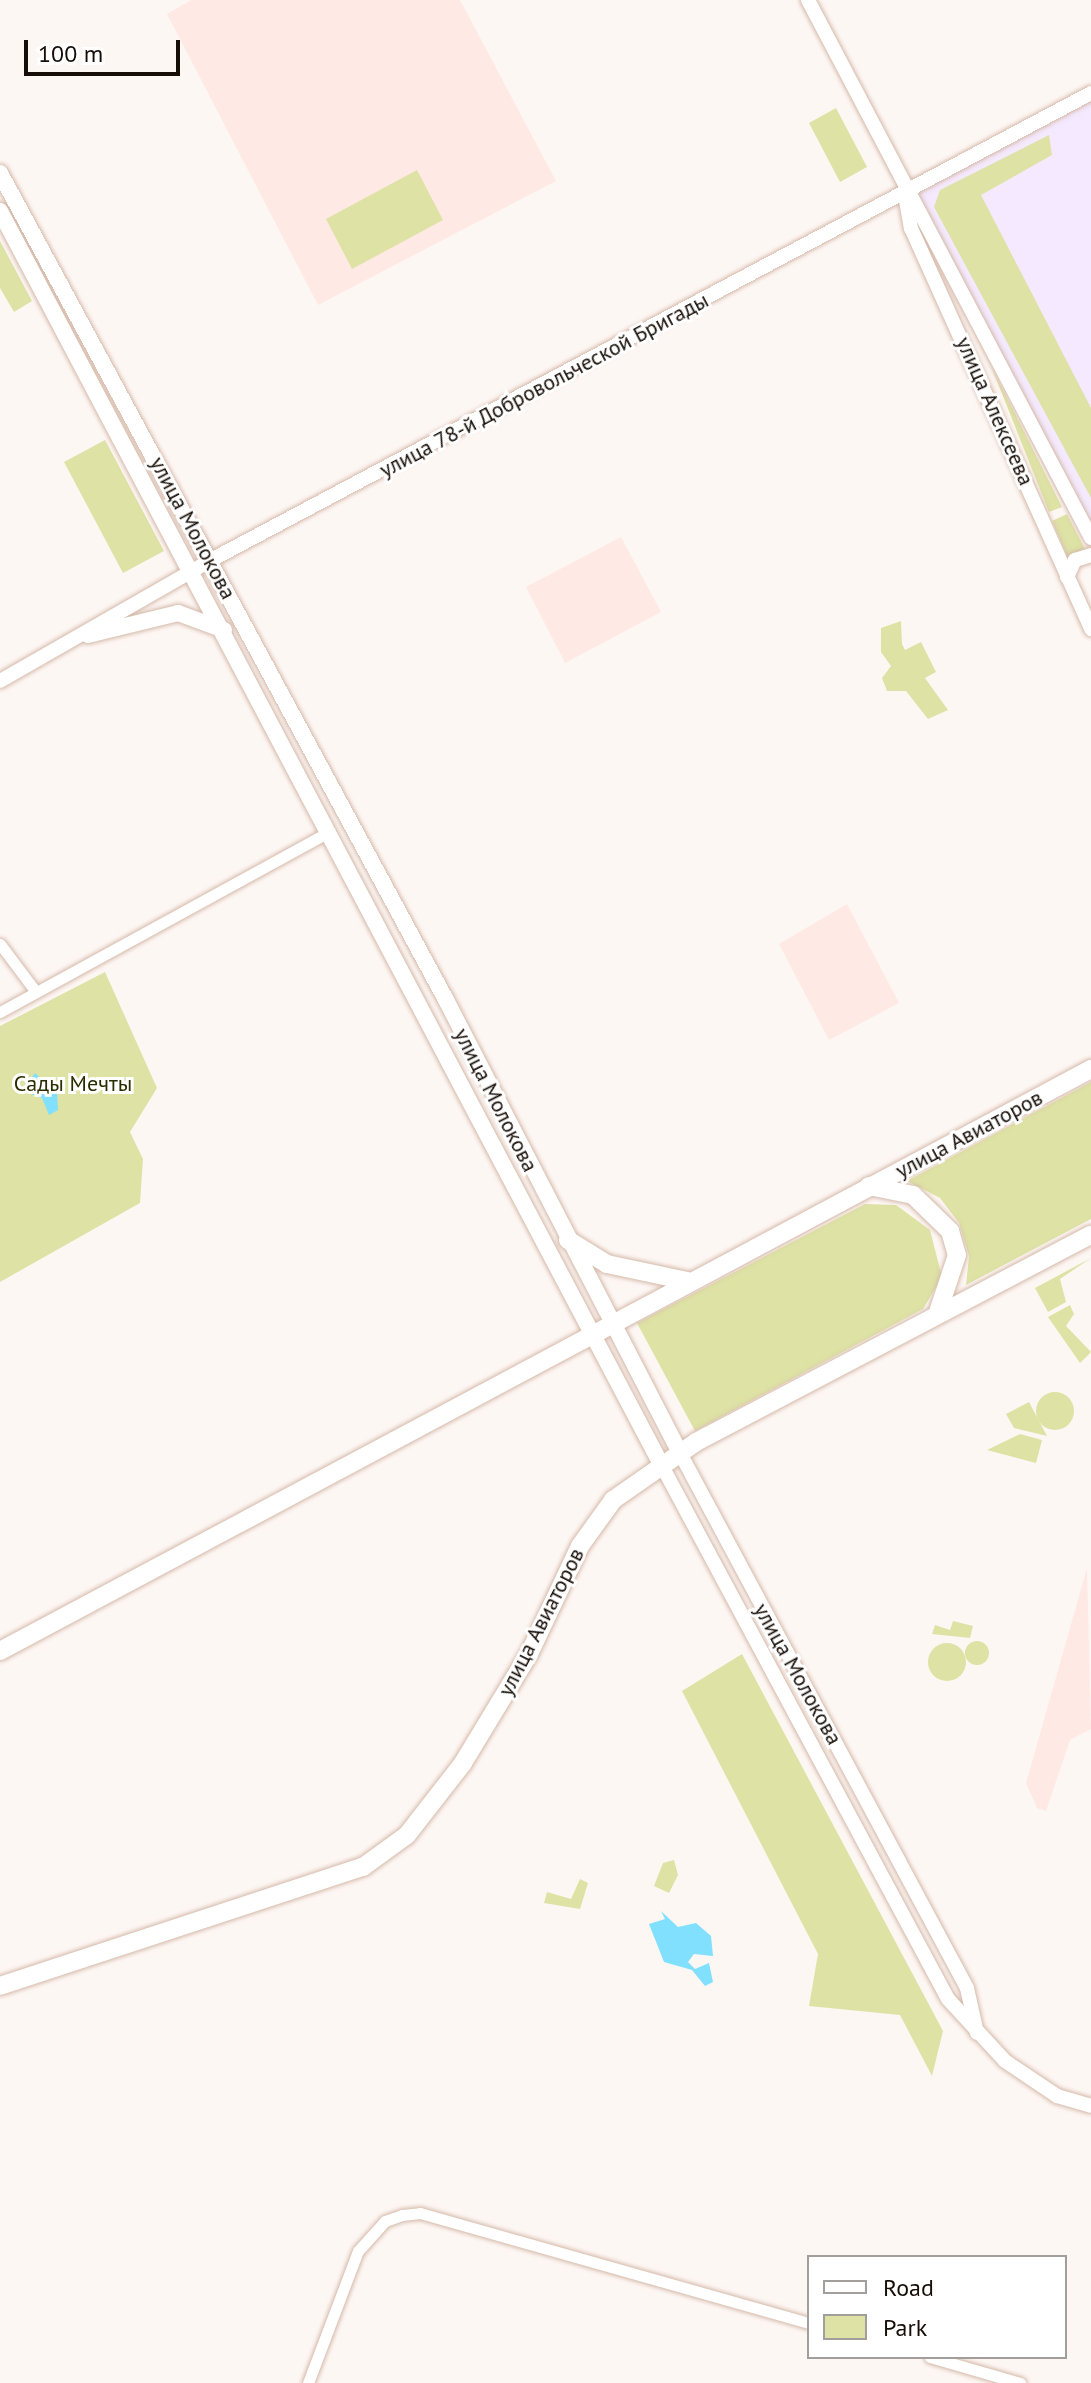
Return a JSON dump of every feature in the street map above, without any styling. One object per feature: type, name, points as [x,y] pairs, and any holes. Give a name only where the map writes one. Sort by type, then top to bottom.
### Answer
[{"type":"main road","name":"улица Молокова","points":[[0,173],[211,560],[680,1453]]},
{"type":"main road","name":"улица Молокова","points":[[0,211],[195,574],[661,1464]]},
{"type":"main road","points":[[88,635],[178,613],[225,631]]},
{"type":"main road","name":"улица Авиаторов","points":[[0,1651],[687,1281],[1091,1069]]},
{"type":"main road","points":[[869,1186],[913,1195],[950,1231],[953,1280],[937,1314]]},
{"type":"main road","name":"улица Авиаторов","points":[[0,1986],[333,1879],[407,1835],[501,1701],[598,1519],[661,1464],[680,1453],[1091,1235]]},
{"type":"main road","points":[[568,1240],[607,1264],[687,1281]]},
{"type":"street","name":"улица Алексеева","points":[[808,0],[905,191],[1091,538]]},
{"type":"street","name":"улица 78-й Добровольческой Бригады","points":[[0,681],[195,574],[211,560],[1091,93]]},
{"type":"street","name":"улица Алексеева","points":[[905,191],[911,228],[1091,629]]},
{"type":"street","points":[[1067,577],[1075,560],[1091,555]]},
{"type":"street","points":[[0,1012],[330,831]]},
{"type":"street","points":[[0,944],[15,971],[29,978],[36,992]]},
{"type":"street","name":"улица Молокова","points":[[680,1453],[967,1988],[977,2033]]},
{"type":"street","name":"улица Молокова","points":[[661,1464],[948,1999],[977,2033],[1038,2084],[1091,2106]]},
{"type":"street","points":[[308,2383],[358,2251],[385,2221],[402,2215],[434,2217],[807,2322]]},
{"type":"street","points":[[937,2359],[1020,2383]]},
{"type":"shaded area","points":[[191,0],[460,0],[556,181],[318,305],[167,14]]},
{"type":"shaded area","points":[[1091,93],[1091,538],[905,191]]},
{"type":"shaded area","points":[[621,537],[661,612],[565,663],[526,587]]},
{"type":"shaded area","points":[[847,904],[899,1003],[829,1040],[779,944]]},
{"type":"shaded area","points":[[1087,1568],[1091,1729],[1070,1740],[1046,1811],[1037,1808],[1026,1783]]},
{"type":"green space","points":[[836,108],[867,167],[840,182],[809,123]]},
{"type":"green space","points":[[1049,135],[1052,155],[981,195],[1091,408],[1091,498],[934,207],[940,190]]},
{"type":"green space","points":[[417,170],[443,220],[352,269],[326,219]]},
{"type":"green space","points":[[0,241],[32,301],[14,312],[0,288]]},
{"type":"green space","points":[[991,366],[1062,507],[1049,512]]},
{"type":"green space","points":[[105,440],[164,551],[123,573],[64,462]]},
{"type":"green space","points":[[1067,514],[1086,551],[1069,560],[1052,521]]},
{"type":"green space","points":[[901,621],[905,650],[921,642],[936,672],[925,678],[948,710],[928,719],[906,691],[887,691],[882,678],[891,666],[881,652],[881,628]]},
{"type":"green space","name":"Сады Мечты","points":[[105,972],[157,1088],[130,1132],[143,1159],[140,1203],[0,1282],[0,1026]]},
{"type":"green space","points":[[1091,1082],[1091,1219],[966,1285],[969,1256],[959,1223],[940,1198],[907,1181]]},
{"type":"green space","points":[[865,1204],[896,1205],[930,1230],[942,1277],[923,1309],[695,1431],[637,1323]]},
{"type":"green space","points":[[1091,1258],[1060,1279],[1066,1302],[1048,1312],[1035,1288]]},
{"type":"green space","points":[[1070,1305],[1074,1314],[1066,1326],[1091,1352],[1080,1363],[1048,1317]]},
{"type":"green space","points":[[1055,1392],[1069,1397],[1074,1411],[1069,1425],[1055,1430],[1041,1425],[1036,1411],[1041,1397]]},
{"type":"green space","points":[[1029,1402],[1047,1436],[1014,1428],[1006,1414]]},
{"type":"green space","points":[[1020,1434],[1042,1440],[1036,1463],[987,1450]]},
{"type":"green space","points":[[953,1621],[973,1626],[970,1638],[932,1634],[935,1625],[950,1630]]},
{"type":"green space","points":[[977,1641],[986,1644],[989,1653],[986,1662],[977,1665],[968,1662],[965,1653],[968,1644]]},
{"type":"green space","points":[[947,1643],[961,1648],[966,1662],[961,1676],[947,1681],[933,1676],[928,1662],[933,1648]]},
{"type":"green space","points":[[742,1654],[943,2031],[932,2076],[900,2015],[809,2006],[818,1954],[682,1691]]},
{"type":"green space","points":[[674,1860],[678,1875],[669,1893],[654,1886],[663,1863]]},
{"type":"green space","points":[[580,1879],[588,1883],[580,1909],[544,1903],[547,1892],[571,1899]]},
{"type":"water","points":[[35,1073],[57,1093],[58,1110],[49,1115],[42,1098],[22,1091]]},
{"type":"water","points":[[661,1911],[678,1927],[696,1923],[711,1936],[713,1956],[694,1954],[688,1962],[695,1969],[709,1963],[713,1982],[705,1986],[692,1970],[664,1962],[649,1924],[665,1919]]}]
